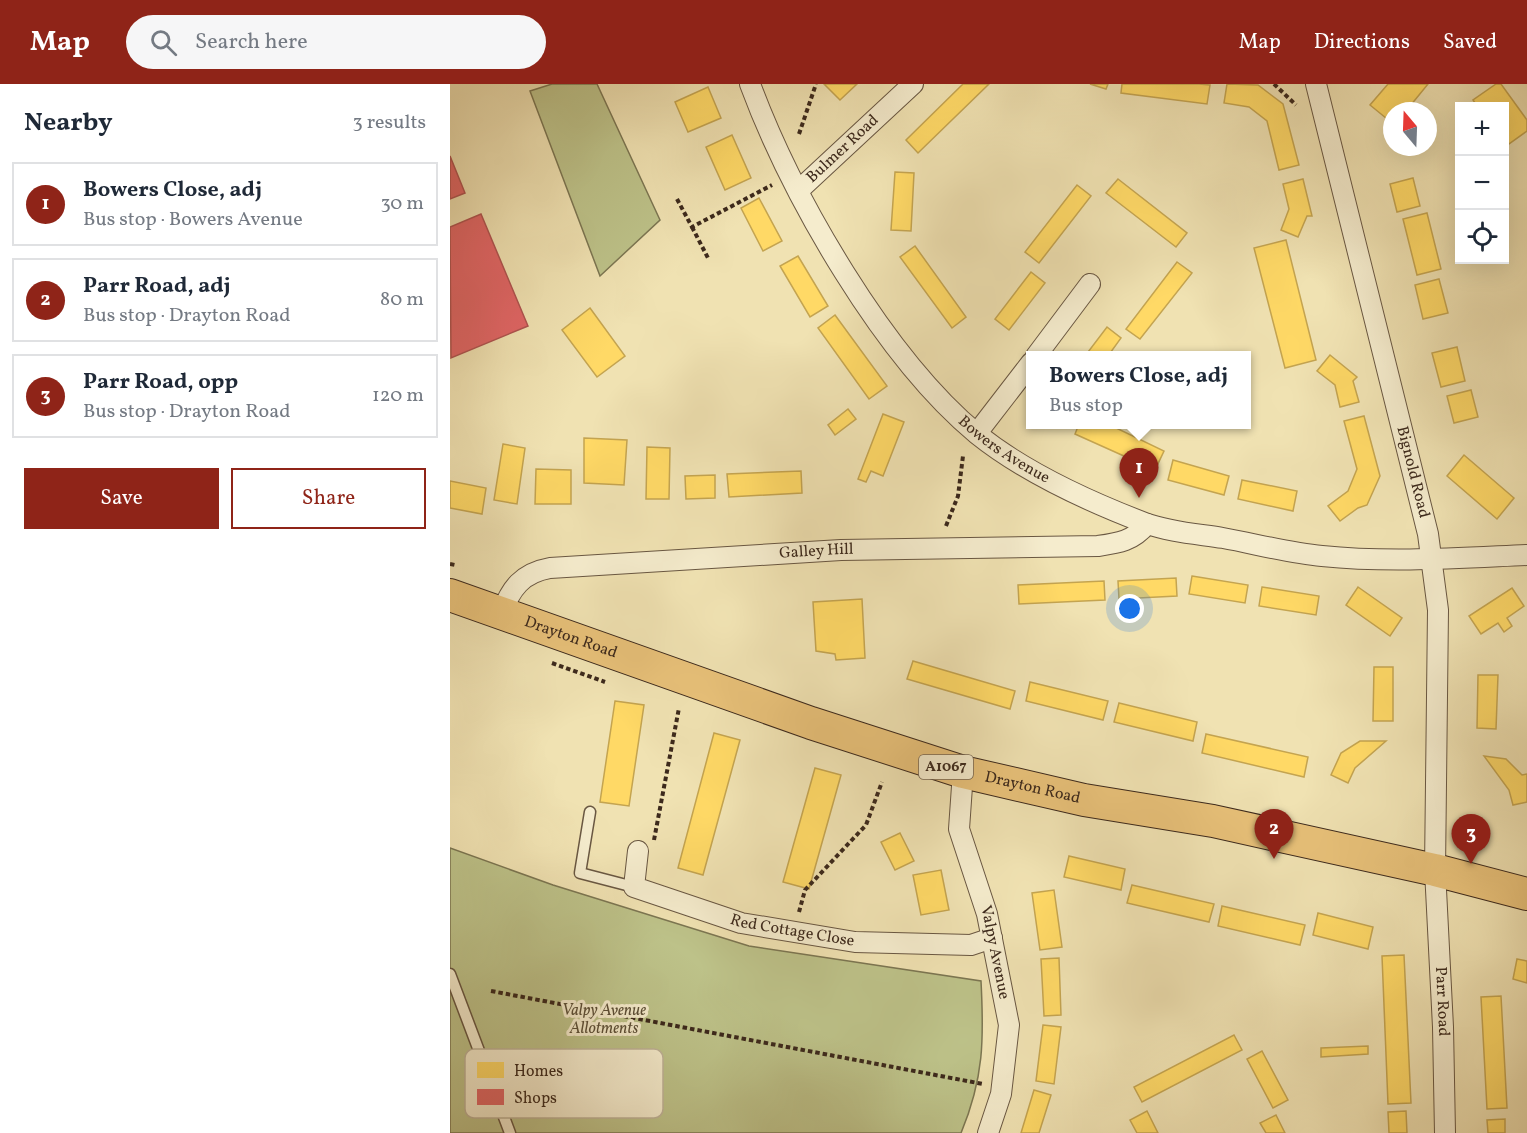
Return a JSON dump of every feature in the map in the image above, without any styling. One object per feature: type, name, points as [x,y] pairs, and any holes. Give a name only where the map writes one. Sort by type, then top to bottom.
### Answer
[{"type":"main road","name":"Drayton Road","points":[[450,595],[501,615],[811,723],[963,772],[1084,800],[1213,821],[1435,870],[1527,894]]},
{"type":"street","name":"Bowers Avenue","points":[[750,84],[799,190],[836,258],[891,340],[936,394],[977,433],[1005,454],[1077,493],[1147,524],[1321,556],[1432,560],[1527,555]]},
{"type":"street","name":"Bulmer Road","points":[[799,190],[913,84]]},
{"type":"street","name":"Bignold Road","points":[[1317,84],[1428,534],[1432,560],[1438,610],[1435,870]]},
{"type":"street","points":[[1040,351],[1090,284]]},
{"type":"street","points":[[977,433],[1026,369]]},
{"type":"street","name":"Galley Hill","points":[[501,615],[516,585],[524,576],[550,568],[841,550],[1098,546],[1122,543],[1138,535],[1147,524]]},
{"type":"street","name":"Valpy Avenue","points":[[963,772],[959,829],[992,938],[1009,1025],[1002,1087],[987,1133]]},
{"type":"street","points":[[634,887],[638,851]]},
{"type":"street","name":"Parr Road","points":[[1435,870],[1443,1027],[1445,1133]]},
{"type":"street","name":"Red Cottage Close","points":[[634,887],[741,923],[855,942],[971,945],[992,938]]},
{"type":"lane","points":[[590,812],[579,873],[634,887]]},
{"type":"lane","points":[[450,974],[478,1049]]},
{"type":"lane","points":[[504,1118],[510,1133]]},
{"type":"path","points":[[799,134],[816,84]]},
{"type":"path","points":[[1274,84],[1296,105]]},
{"type":"path","points":[[692,227],[773,185]]},
{"type":"path","points":[[677,199],[709,260]]},
{"type":"path","points":[[946,526],[958,496],[963,456]]},
{"type":"path","points":[[638,851],[652,848],[679,708]]},
{"type":"path","points":[[794,933],[805,890],[866,825],[882,782]]},
{"type":"path","points":[[491,991],[1002,1087]]},
{"type":"green space","points":[[552,84],[597,84],[660,220],[600,276],[530,91]]},
{"type":"green space","name":"Valpy Avenue Allotments","points":[[450,848],[553,885],[749,946],[981,981],[981,1058],[969,1113],[961,1133],[450,1133]]},
{"type":"building: Homes","points":[[824,84],[857,84],[840,100]]},
{"type":"building: Homes","points":[[963,84],[989,84],[918,153],[906,140]]},
{"type":"building: Homes","points":[[1090,84],[1108,84],[1106,89]]},
{"type":"building: Homes","points":[[1122,84],[1210,85],[1207,104],[1121,93]]},
{"type":"building: Homes","points":[[1227,84],[1258,85],[1283,104],[1299,165],[1279,170],[1267,121],[1249,107],[1224,103]]},
{"type":"building: Homes","points":[[1388,84],[1428,84],[1413,102],[1383,102],[1383,116],[1370,105]]},
{"type":"building: Homes","points":[[1496,84],[1501,84],[1527,120],[1527,131],[1509,144],[1509,102],[1474,102],[1473,100]]},
{"type":"building: Homes","points":[[708,87],[721,118],[688,132],[675,102]]},
{"type":"building: Homes","points":[[732,135],[751,178],[725,190],[706,147]]},
{"type":"building: Homes","points":[[895,172],[914,173],[911,231],[891,230]]},
{"type":"building: Homes","points":[[1413,178],[1420,206],[1397,212],[1390,184]]},
{"type":"building: Homes","points":[[1118,179],[1187,233],[1176,247],[1106,193]]},
{"type":"building: Homes","points":[[1303,179],[1312,216],[1307,216],[1298,237],[1281,230],[1289,209],[1283,184]]},
{"type":"building: Homes","points":[[1077,185],[1091,196],[1039,263],[1025,252]]},
{"type":"building: Homes","points":[[759,198],[782,241],[763,251],[741,208]]},
{"type":"building: Homes","points":[[1427,213],[1441,269],[1417,275],[1403,219]]},
{"type":"building: Homes","points":[[1286,240],[1316,360],[1285,368],[1254,248]]},
{"type":"building: Homes","points":[[915,246],[966,317],[952,328],[900,257]]},
{"type":"building: Homes","points":[[798,256],[828,306],[810,317],[780,266]]},
{"type":"building: Homes","points":[[1177,262],[1192,273],[1140,339],[1126,329]]},
{"type":"building: Homes","points":[[1031,272],[1045,283],[1009,330],[995,319]]},
{"type":"building: Homes","points":[[1439,279],[1448,313],[1423,319],[1415,285]]},
{"type":"building: Homes","points":[[590,308],[625,356],[597,377],[562,330]]},
{"type":"building: Homes","points":[[835,315],[887,386],[869,399],[818,328]]},
{"type":"building: Homes","points":[[1107,327],[1121,338],[1112,351],[1089,351]]},
{"type":"building: Homes","points":[[1457,347],[1465,381],[1441,387],[1432,353]]},
{"type":"building: Homes","points":[[1330,355],[1357,377],[1353,381],[1359,402],[1340,407],[1335,385],[1317,371]]},
{"type":"building: Homes","points":[[1471,390],[1478,417],[1454,423],[1447,396]]},
{"type":"building: Homes","points":[[848,409],[856,419],[835,435],[828,425]]},
{"type":"building: Homes","points":[[883,414],[904,422],[883,476],[871,471],[866,482],[858,479]]},
{"type":"building: Homes","points":[[1364,416],[1380,476],[1367,505],[1358,508],[1340,521],[1328,506],[1348,491],[1357,469],[1344,421]]},
{"type":"building: Homes","points":[[1077,429],[1118,429],[1164,451],[1155,470],[1075,434]]},
{"type":"building: Homes","points":[[584,438],[627,440],[624,485],[584,483]]},
{"type":"building: Homes","points":[[503,444],[525,448],[517,504],[494,500]]},
{"type":"building: Homes","points":[[647,447],[670,448],[669,499],[646,499]]},
{"type":"building: Homes","points":[[1464,455],[1514,498],[1497,519],[1447,476]]},
{"type":"building: Homes","points":[[1173,460],[1229,476],[1224,495],[1168,480]]},
{"type":"building: Homes","points":[[536,469],[571,470],[571,504],[535,504]]},
{"type":"building: Homes","points":[[801,471],[802,493],[729,497],[727,474]]},
{"type":"building: Homes","points":[[715,475],[715,498],[686,499],[685,476]]},
{"type":"building: Homes","points":[[1242,480],[1297,491],[1293,511],[1238,499]]},
{"type":"building: Homes","points":[[450,481],[486,488],[482,514],[450,508]]},
{"type":"building: Homes","points":[[1192,576],[1248,585],[1245,603],[1189,594]]},
{"type":"building: Homes","points":[[1176,578],[1177,596],[1119,599],[1118,581]]},
{"type":"building: Homes","points":[[1104,581],[1105,600],[1019,604],[1018,585]]},
{"type":"building: Homes","points":[[1262,587],[1319,596],[1316,615],[1259,606]]},
{"type":"building: Homes","points":[[1358,587],[1402,618],[1390,636],[1346,605]]},
{"type":"building: Homes","points":[[1512,588],[1524,606],[1507,618],[1512,626],[1504,632],[1498,623],[1481,634],[1469,616]]},
{"type":"building: Homes","points":[[862,599],[865,658],[836,660],[835,654],[816,651],[813,602]]},
{"type":"building: Homes","points":[[913,661],[1015,691],[1010,709],[907,679]]},
{"type":"building: Homes","points":[[1374,667],[1393,667],[1393,721],[1373,721]]},
{"type":"building: Homes","points":[[1478,675],[1498,675],[1496,729],[1477,728]]},
{"type":"building: Homes","points":[[1030,682],[1108,701],[1103,720],[1026,701]]},
{"type":"building: Homes","points":[[615,701],[644,705],[629,806],[600,802]]},
{"type":"building: Homes","points":[[1119,703],[1197,722],[1193,741],[1114,722]]},
{"type":"building: Homes","points":[[714,733],[740,740],[703,875],[678,868]]},
{"type":"building: Homes","points":[[1206,734],[1308,757],[1304,777],[1202,753]]},
{"type":"building: Homes","points":[[1360,741],[1386,741],[1355,768],[1348,783],[1331,775],[1341,753]]},
{"type":"building: Homes","points":[[1484,756],[1506,759],[1522,775],[1527,774],[1527,802],[1513,805],[1509,790]]},
{"type":"building: Homes","points":[[815,768],[841,775],[809,889],[783,882]]},
{"type":"building: Homes","points":[[900,833],[914,861],[895,870],[881,842]]},
{"type":"building: Homes","points":[[1069,856],[1125,869],[1121,890],[1064,877]]},
{"type":"building: Homes","points":[[941,870],[949,910],[921,915],[913,875]]},
{"type":"building: Homes","points":[[1132,885],[1214,904],[1209,922],[1127,903]]},
{"type":"building: Homes","points":[[1054,890],[1062,947],[1040,950],[1032,893]]},
{"type":"building: Homes","points":[[1222,906],[1305,925],[1300,945],[1218,926]]},
{"type":"building: Homes","points":[[1318,913],[1373,927],[1368,949],[1313,935]]},
{"type":"building: Homes","points":[[1404,955],[1411,1103],[1388,1104],[1382,956]]},
{"type":"building: Homes","points":[[1059,958],[1061,1015],[1044,1016],[1041,959]]},
{"type":"building: Homes","points":[[1517,959],[1527,961],[1527,983],[1513,979]]},
{"type":"building: Homes","points":[[1501,996],[1507,1108],[1487,1109],[1481,997]]},
{"type":"building: Homes","points":[[1043,1025],[1061,1027],[1054,1084],[1036,1081]]},
{"type":"building: Homes","points":[[1234,1035],[1242,1050],[1142,1102],[1134,1087]]},
{"type":"building: Homes","points":[[1368,1046],[1368,1054],[1321,1057],[1321,1048]]},
{"type":"building: Homes","points":[[1262,1051],[1288,1100],[1273,1108],[1247,1059]]},
{"type":"building: Homes","points":[[1034,1090],[1051,1095],[1039,1133],[1021,1133]]},
{"type":"building: Homes","points":[[1147,1111],[1158,1133],[1137,1133],[1130,1120]]},
{"type":"building: Homes","points":[[1406,1111],[1407,1133],[1389,1133],[1388,1112]]},
{"type":"building: Homes","points":[[1276,1115],[1285,1133],[1266,1133],[1260,1123]]},
{"type":"building: Homes","points":[[1505,1119],[1505,1133],[1488,1133],[1487,1120]]},
{"type":"building: Shops","points":[[450,156],[465,193],[450,199]]},
{"type":"building: Shops","points":[[481,214],[528,326],[451,358],[450,227]]},
{"type":"place","name":"Bowers Close, adj","points":[[1139,498]]},
{"type":"place","name":"Parr Road, adj","points":[[1274,859]]},
{"type":"place","name":"Parr Road, opp","points":[[1471,864]]}]
